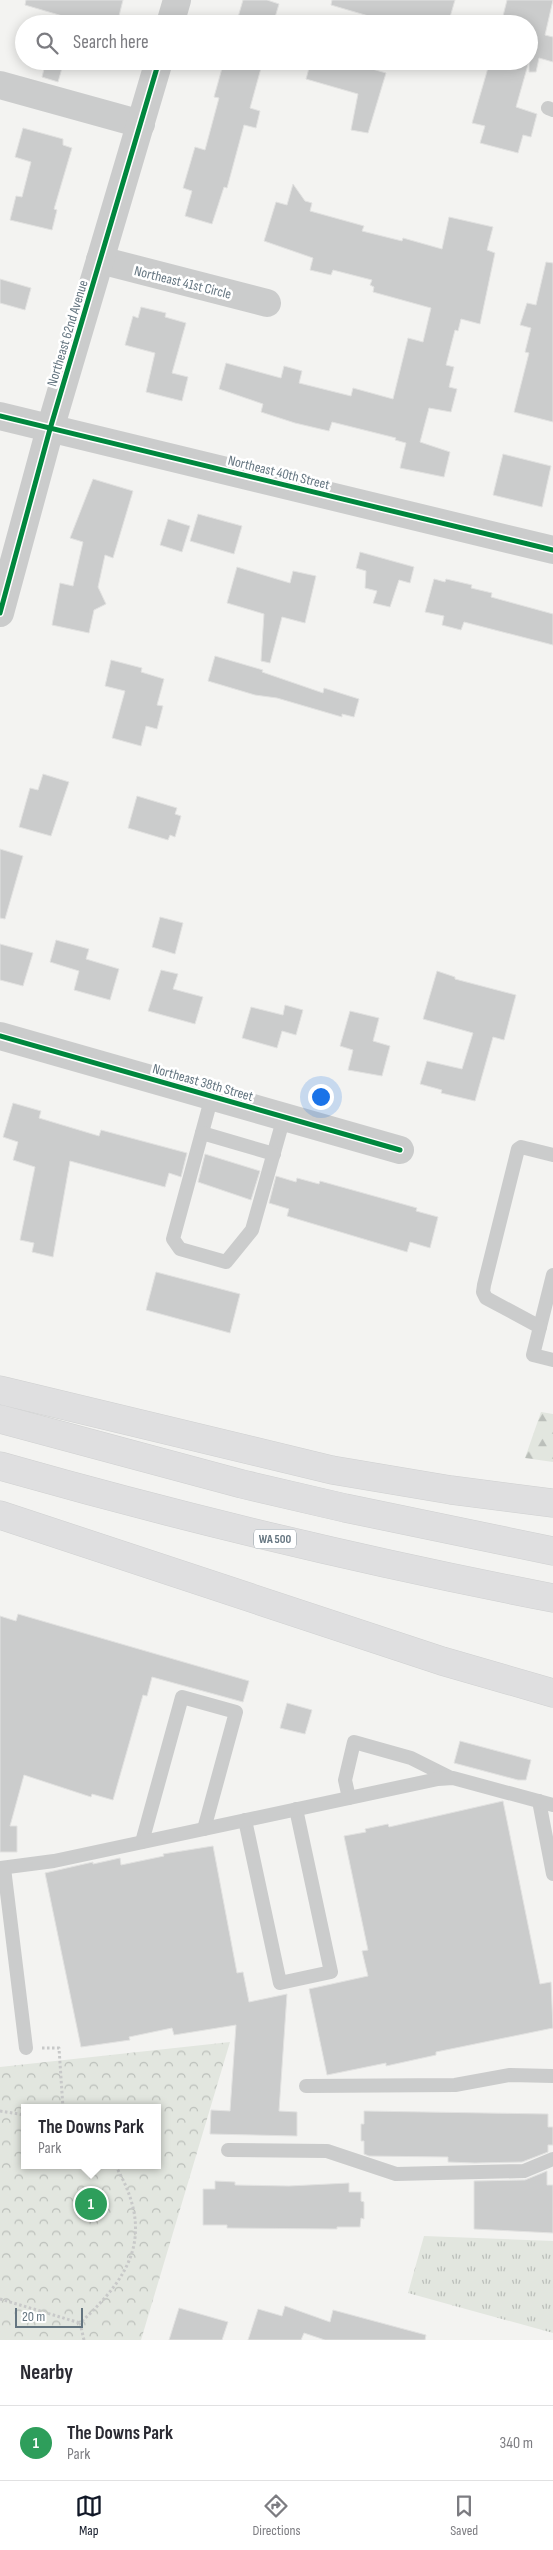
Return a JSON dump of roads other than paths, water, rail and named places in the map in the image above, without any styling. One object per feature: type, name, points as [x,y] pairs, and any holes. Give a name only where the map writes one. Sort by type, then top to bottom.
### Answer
[{"type":"highway","points":[[0,1390],[132,1424],[332,1470],[431,1487],[553,1503]]},
{"type":"highway","points":[[0,1419],[252,1486],[553,1551]]},
{"type":"highway","name":"WA 500","points":[[0,1466],[127,1502],[350,1557],[553,1598]]},
{"type":"highway","points":[[0,1515],[442,1661],[553,1693]]},
{"type":"street","points":[[173,15],[177,0]]},
{"type":"street","name":"Northeast 62nd Avenue","points":[[0,613],[50,429],[156,70]]},
{"type":"street","points":[[0,85],[141,124]]},
{"type":"street","name":"Northeast 41st Circle","points":[[100,260],[267,303]]},
{"type":"street","name":"Northeast 40th Street","points":[[0,416],[553,550]]},
{"type":"street","name":"Northeast 38th Street","points":[[0,1036],[400,1150]]},
{"type":"lane","points":[[212,1096],[173,1238],[180,1249],[226,1262],[252,1230],[284,1117]]},
{"type":"lane","points":[[202,1133],[274,1154]]},
{"type":"lane","points":[[540,1327],[486,1298],[483,1292],[518,1149],[522,1147],[553,1155]]},
{"type":"lane","points":[[553,1275],[533,1355],[553,1360]]},
{"type":"lane","points":[[142,1842],[182,1697],[236,1712],[204,1829]]},
{"type":"lane","points":[[349,1798],[345,1780],[354,1742],[411,1758],[453,1778],[546,1803],[553,1874]]},
{"type":"lane","points":[[26,2048],[2,1868],[54,1861],[438,1779],[453,1778]]},
{"type":"lane","points":[[245,1820],[280,1983],[323,1974],[332,1972],[296,1809]]},
{"type":"lane","points":[[306,2086],[455,2085],[510,2075],[553,2076]]},
{"type":"lane","points":[[228,2150],[327,2151],[396,2174],[524,2171],[553,2159]]},
{"type":"place","name":"The Downs Park","points":[[91,2204]]}]
